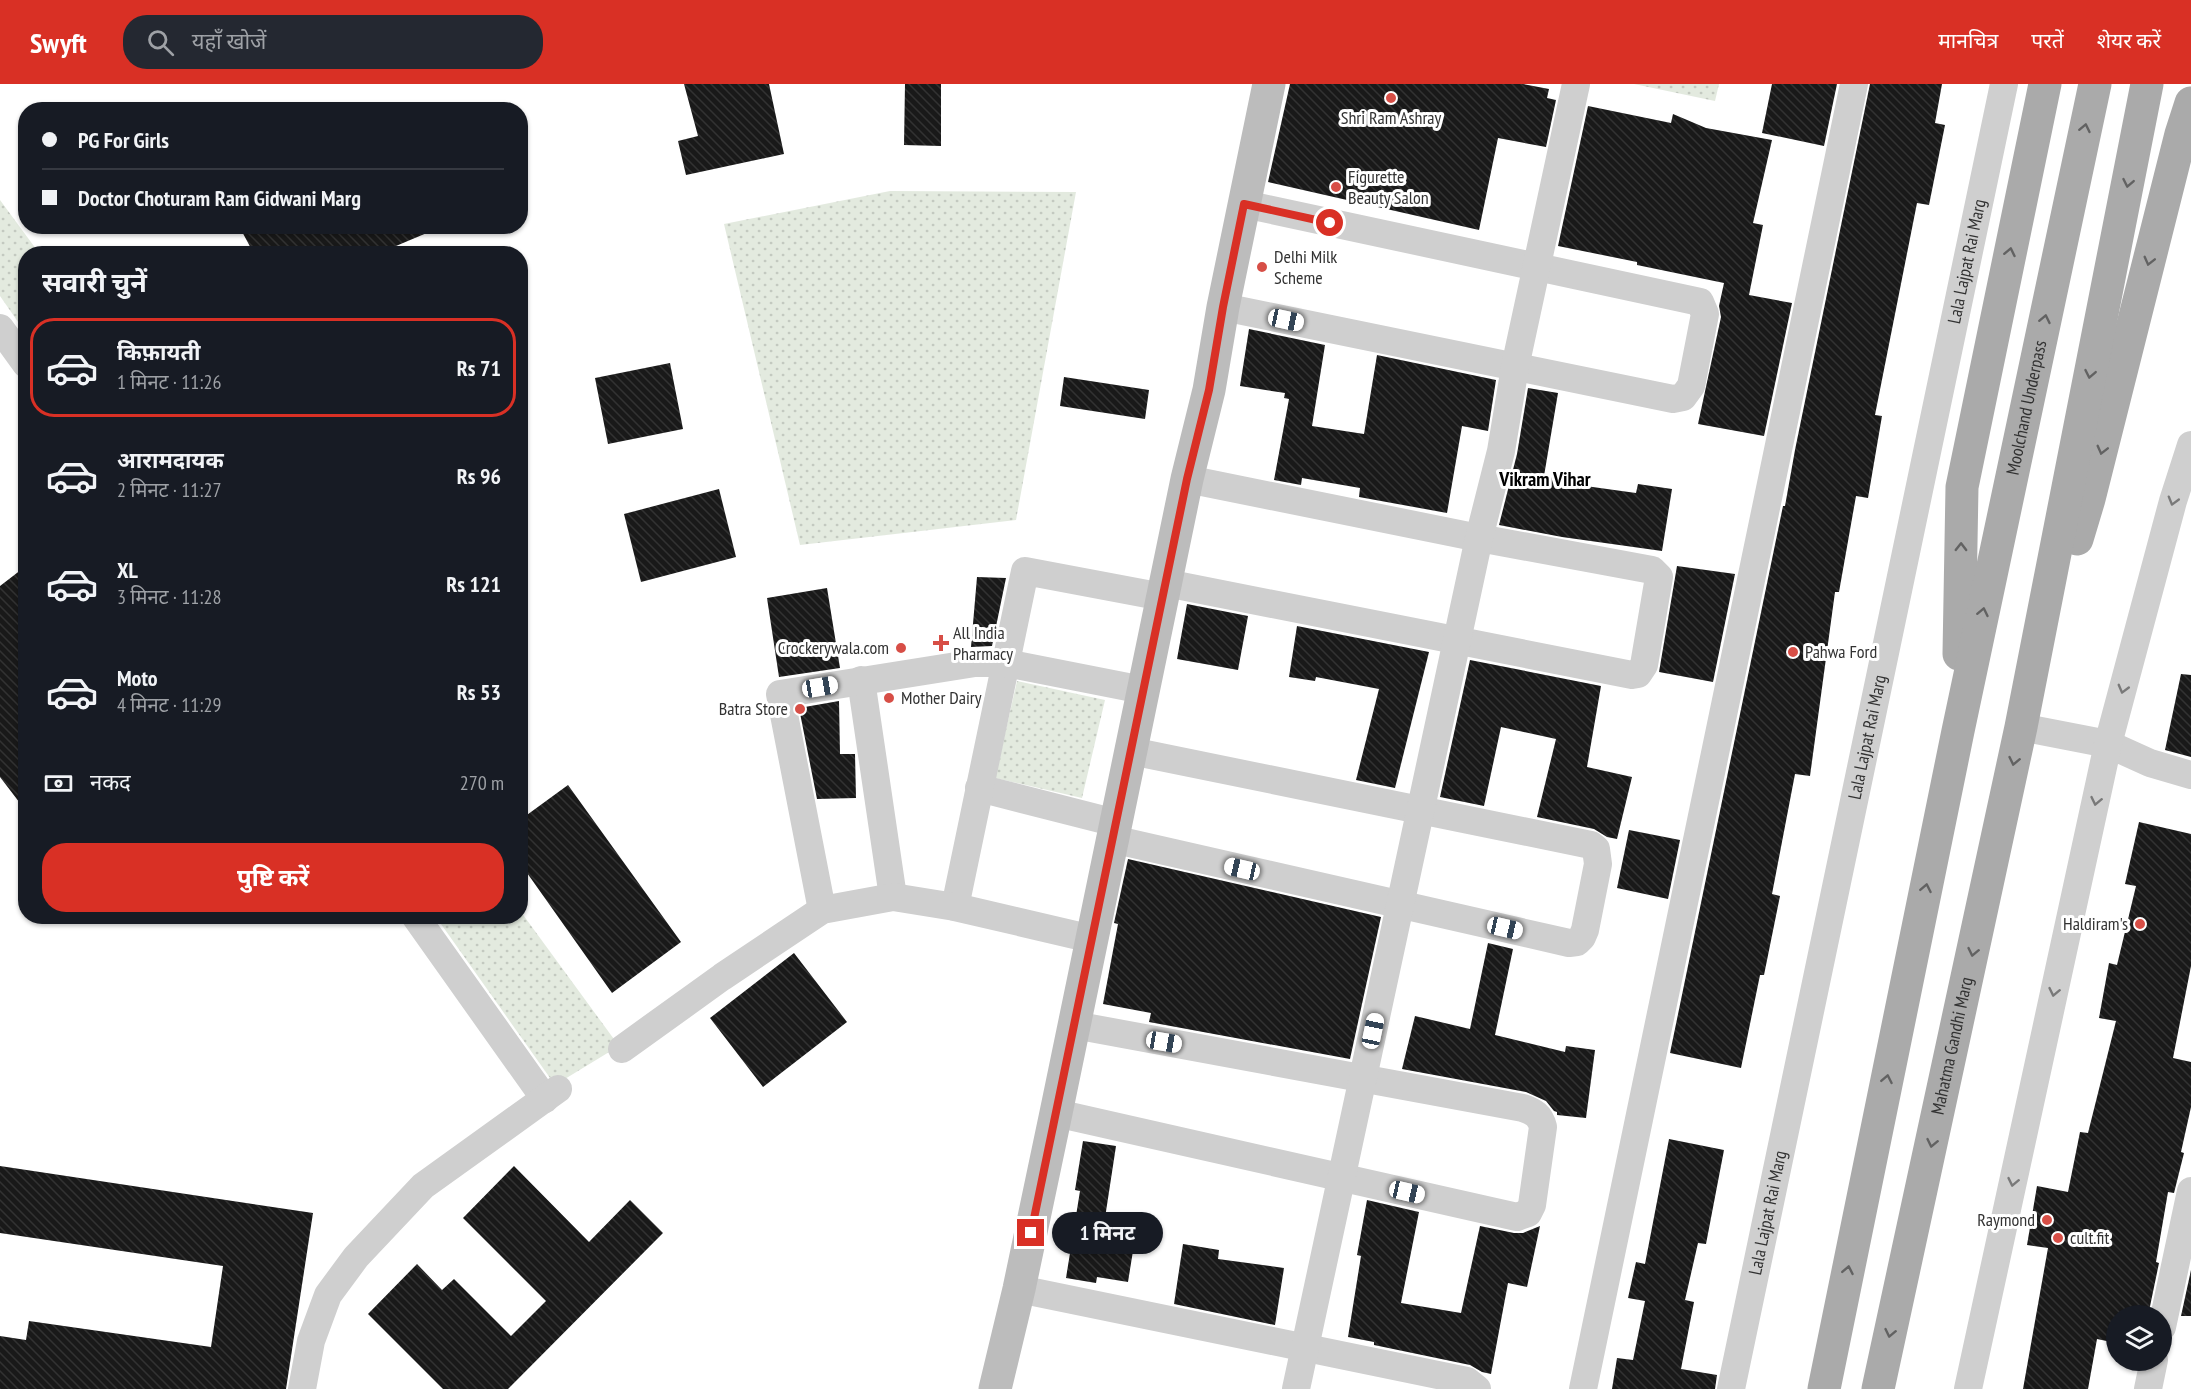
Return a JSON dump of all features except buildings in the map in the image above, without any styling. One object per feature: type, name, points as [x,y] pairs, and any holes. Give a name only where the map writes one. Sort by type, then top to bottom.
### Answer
[{"type":"main road","points":[[1824,1389],[1958,731],[1962,487],[2045,84]]},
{"type":"main road","name":"Moolchand Underpass","points":[[1958,731],[2095,84]]},
{"type":"main road","points":[[2023,716],[2147,84]]},
{"type":"main road","points":[[2023,716],[2090,499],[2188,124]]},
{"type":"main road","name":"Mahatma Gandhi Marg","points":[[1878,1389],[2023,716]]},
{"type":"street","points":[[995,1389],[1019,1289],[1187,479],[1209,390],[1223,307],[1269,84]]},
{"type":"street","points":[[1296,1389],[1479,538],[1500,451],[1515,368],[1576,84]]},
{"type":"street","points":[[1583,1389],[1854,84]]},
{"type":"street","name":"Lala Lajpat Rai Marg","points":[[1731,1389],[2004,84]]},
{"type":"street","points":[[1223,307],[1673,399],[1683,397],[1691,386],[1705,314],[1700,302],[1244,204]]},
{"type":"street","points":[[0,328],[18,353]]},
{"type":"street","points":[[1968,1389],[2108,744],[2173,501],[2191,445]]},
{"type":"street","points":[[955,907],[1025,571],[1164,590],[1457,640],[1632,675],[1638,674],[1644,665],[1659,577],[1652,570],[1479,538],[1187,479]]},
{"type":"street","points":[[822,910],[780,694],[975,663],[1006,663],[1143,690]]},
{"type":"street","points":[[861,680],[893,897]]},
{"type":"street","points":[[2023,716],[2108,744],[2150,763],[2191,775]]},
{"type":"street","points":[[980,788],[1114,831],[1400,904],[1569,943],[1577,942],[1585,930],[1598,864],[1596,849],[1591,845],[1131,751]]},
{"type":"street","points":[[622,1048],[822,910],[893,897],[955,907],[1092,939]]},
{"type":"street","points":[[302,1389],[311,1341],[328,1295],[356,1257],[423,1186],[551,1094],[422,924]]},
{"type":"street","points":[[1056,1113],[1517,1217],[1528,1213],[1532,1205],[1543,1127],[1541,1118],[1523,1108],[1074,1025]]},
{"type":"street","points":[[2167,1305],[2191,1191]]},
{"type":"street","points":[[1019,1289],[1467,1381],[1478,1389]]},
{"type":"street","points":[[2148,1389],[2152,1371]]},
{"type":"shaded area","points":[[1634,84],[1719,84],[1715,101]]},
{"type":"shaded area","points":[[890,191],[1076,192],[1016,520],[800,545],[724,224]]},
{"type":"shaded area","points":[[0,200],[18,224],[18,234],[25,234],[34,246],[18,246],[18,322],[0,296]]},
{"type":"shaded area","points":[[1017,681],[1105,700],[1082,798],[995,778]]},
{"type":"shaded area","points":[[528,922],[619,1046],[555,1085],[441,924],[528,924]]},
{"type":"place","name":"Shri Ram Ashray","points":[[1391,98]]},
{"type":"place","name":"Figurette Beauty Salon","points":[[1336,187]]},
{"type":"place","name":"Delhi Milk Scheme","points":[[1262,267]]},
{"type":"place","name":"All India Pharmacy","points":[[941,643]]},
{"type":"place","name":"Crockerywala.com","points":[[901,648]]},
{"type":"place","name":"Pahwa Ford","points":[[1793,652]]},
{"type":"place","name":"Mother Dairy","points":[[889,698]]},
{"type":"place","name":"Batra Store","points":[[800,709]]},
{"type":"place","name":"Haldiram's","points":[[2140,924]]},
{"type":"place","name":"Raymond","points":[[2047,1220]]},
{"type":"place","name":"cult.fit","points":[[2058,1238]]},
{"type":"district","name":"Vikram Vihar","points":[[1545,479]]},
{"type":"route","points":[[1031,1233],[1187,479],[1209,390],[1244,204],[1330,223]]}]
